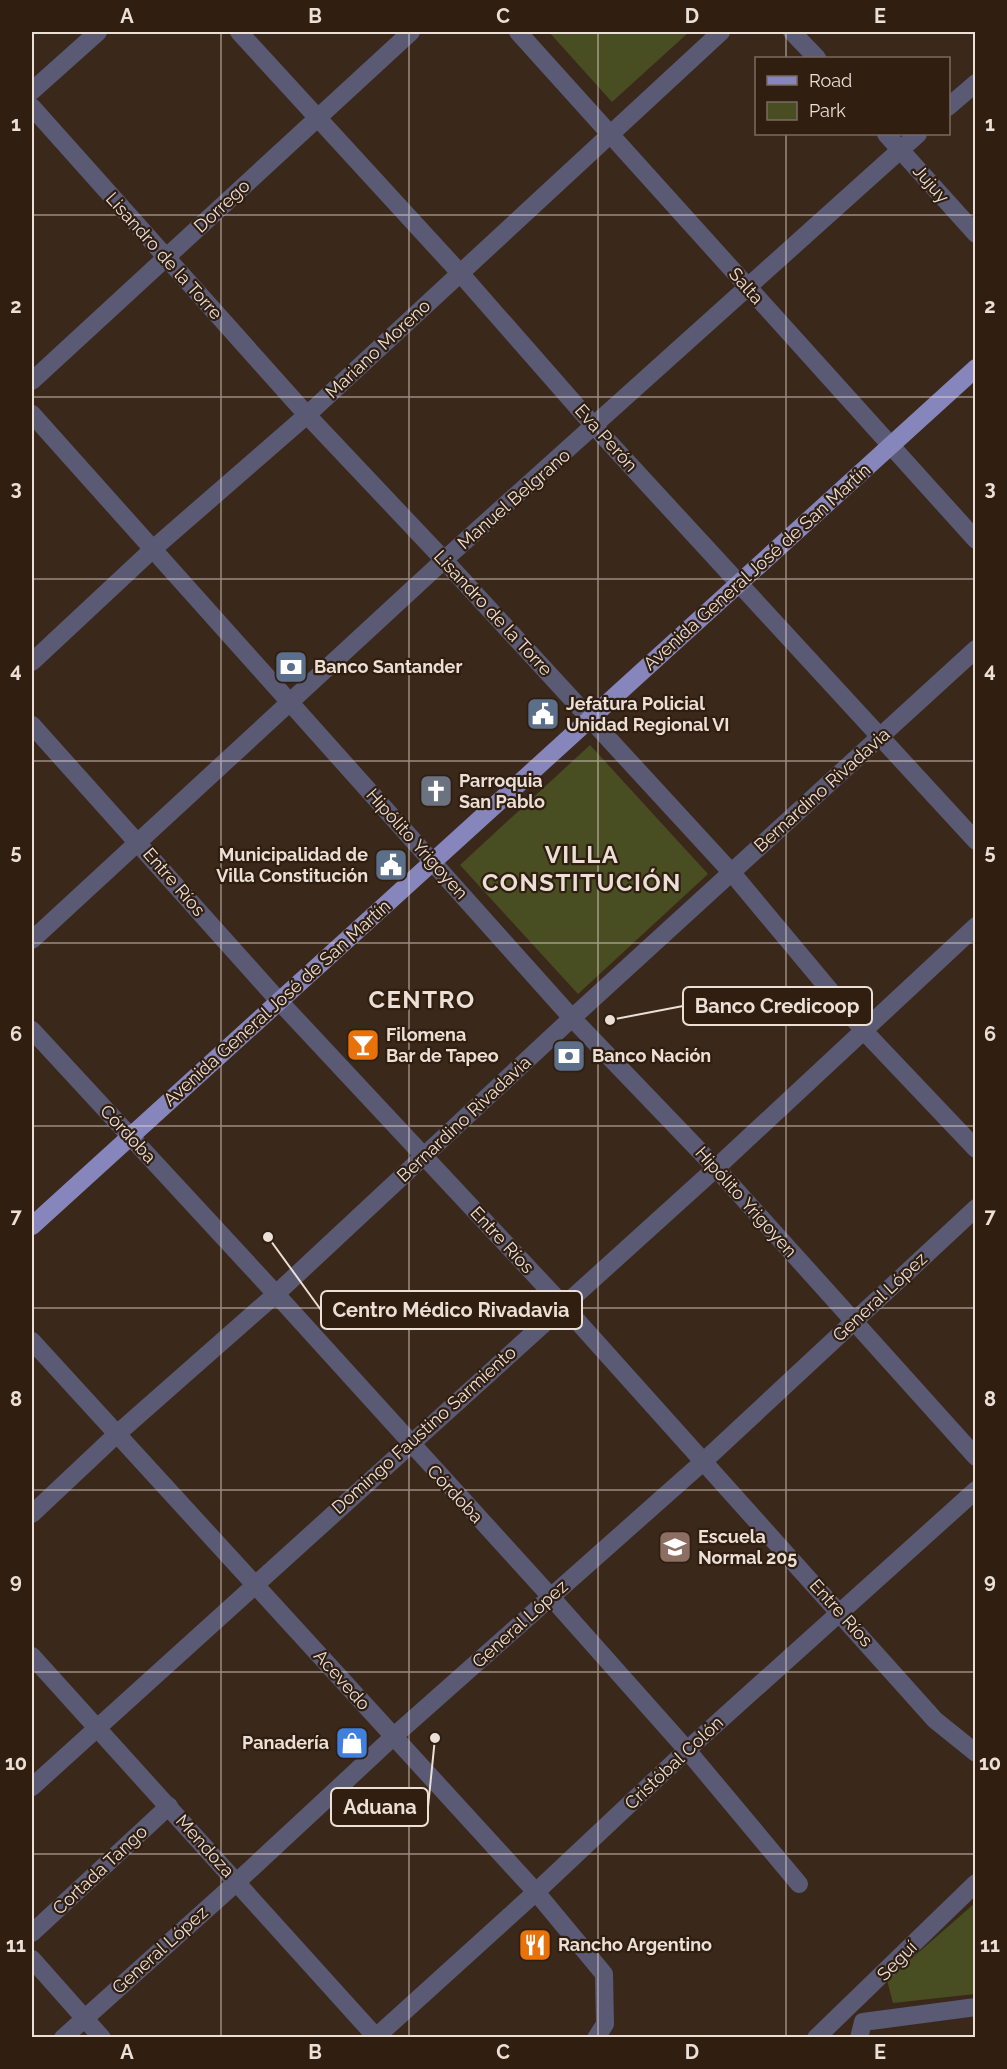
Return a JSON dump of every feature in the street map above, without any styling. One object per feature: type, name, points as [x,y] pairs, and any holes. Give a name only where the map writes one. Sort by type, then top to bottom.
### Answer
[{"type":"main road","name":"Avenida General José de San Martín","points":[[32,1226],[975,368]]},
{"type":"street","points":[[32,91],[98,32]]},
{"type":"street","name":"Eva Perón","points":[[239,32],[460,273],[595,427],[975,842]]},
{"type":"street","name":"Dorrego","points":[[32,381],[411,32]]},
{"type":"street","name":"Salta","points":[[518,32],[747,289],[892,445],[975,540]]},
{"type":"street","name":"Mariano Moreno","points":[[32,662],[153,549],[307,415],[721,32]]},
{"type":"street","points":[[792,32],[816,57]]},
{"type":"street","points":[[950,105],[975,82]]},
{"type":"street","name":"Lisandro de la Torre","points":[[32,107],[307,415],[732,873],[863,1030],[975,1149]]},
{"type":"street","name":"Jujuy","points":[[887,135],[975,234]]},
{"type":"street","name":"Manuel Belgrano","points":[[32,940],[444,560],[595,427],[917,135]]},
{"type":"street","name":"Hipólito Yrigoyen","points":[[32,414],[572,1018],[716,1168],[975,1457]]},
{"type":"street","name":"Bernardino Rivadavia","points":[[32,1514],[117,1434],[276,1294],[572,1018],[975,649]]},
{"type":"street","name":"Entre Ríos","points":[[32,725],[279,1000],[562,1304],[935,1720],[975,1753]]},
{"type":"street","name":"Domingo Faustino Sarmiento","points":[[32,1787],[562,1304],[716,1168],[975,926]]},
{"type":"street","name":"Córdoba","points":[[32,1030],[551,1597],[687,1749],[799,1884]]},
{"type":"street","name":"General López","points":[[63,2037],[238,1881],[393,1737],[704,1461],[975,1208]]},
{"type":"street","name":"Acevedo","points":[[32,1341],[536,1892],[604,1974],[604,2024],[596,2037]]},
{"type":"street","name":"Cristóbal Colón","points":[[376,2037],[536,1892],[687,1749],[975,1490]]},
{"type":"street","name":"Mendoza","points":[[32,1656],[238,1881],[376,2037]]},
{"type":"street","name":"Cortada Tango","points":[[32,1933],[169,1806]]},
{"type":"street","name":"Seguí","points":[[816,2037],[975,1883]]},
{"type":"street","points":[[32,1959],[102,2037]]},
{"type":"street","points":[[873,1984],[877,2020]]},
{"type":"street","points":[[859,2037],[863,2022],[975,2007]]},
{"type":"green space","points":[[549,32],[689,32],[612,102]]},
{"type":"green space","points":[[590,745],[708,874],[578,994],[460,865]]},
{"type":"green space","points":[[975,1903],[975,1994],[893,2003],[887,1980]]},
{"type":"place","name":"Banco Santander","points":[[291,667]]},
{"type":"place","name":"Jefatura Policial Unidad Regional VI","points":[[543,714]]},
{"type":"place","name":"Parroquia San Pablo","points":[[436,791]]},
{"type":"place","name":"Municipalidad de Villa Constitución","points":[[391,865]]},
{"type":"place","name":"Banco Credicoop","points":[[610,1020]]},
{"type":"place","name":"Filomena Bar de Tapeo","points":[[363,1045]]},
{"type":"place","name":"Banco Nación","points":[[569,1056]]},
{"type":"place","name":"Centro Médico Rivadavia","points":[[268,1237]]},
{"type":"place","name":"Escuela Normal 205","points":[[675,1547]]},
{"type":"place","name":"Aduana","points":[[435,1738]]},
{"type":"place","name":"Panadería","points":[[352,1743]]},
{"type":"place","name":"Rancho Argentino","points":[[535,1945]]},
{"type":"district","name":"VILLA CONSTITUCIÓN","points":[[582,869]]},
{"type":"district","name":"CENTRO","points":[[422,1000]]}]
